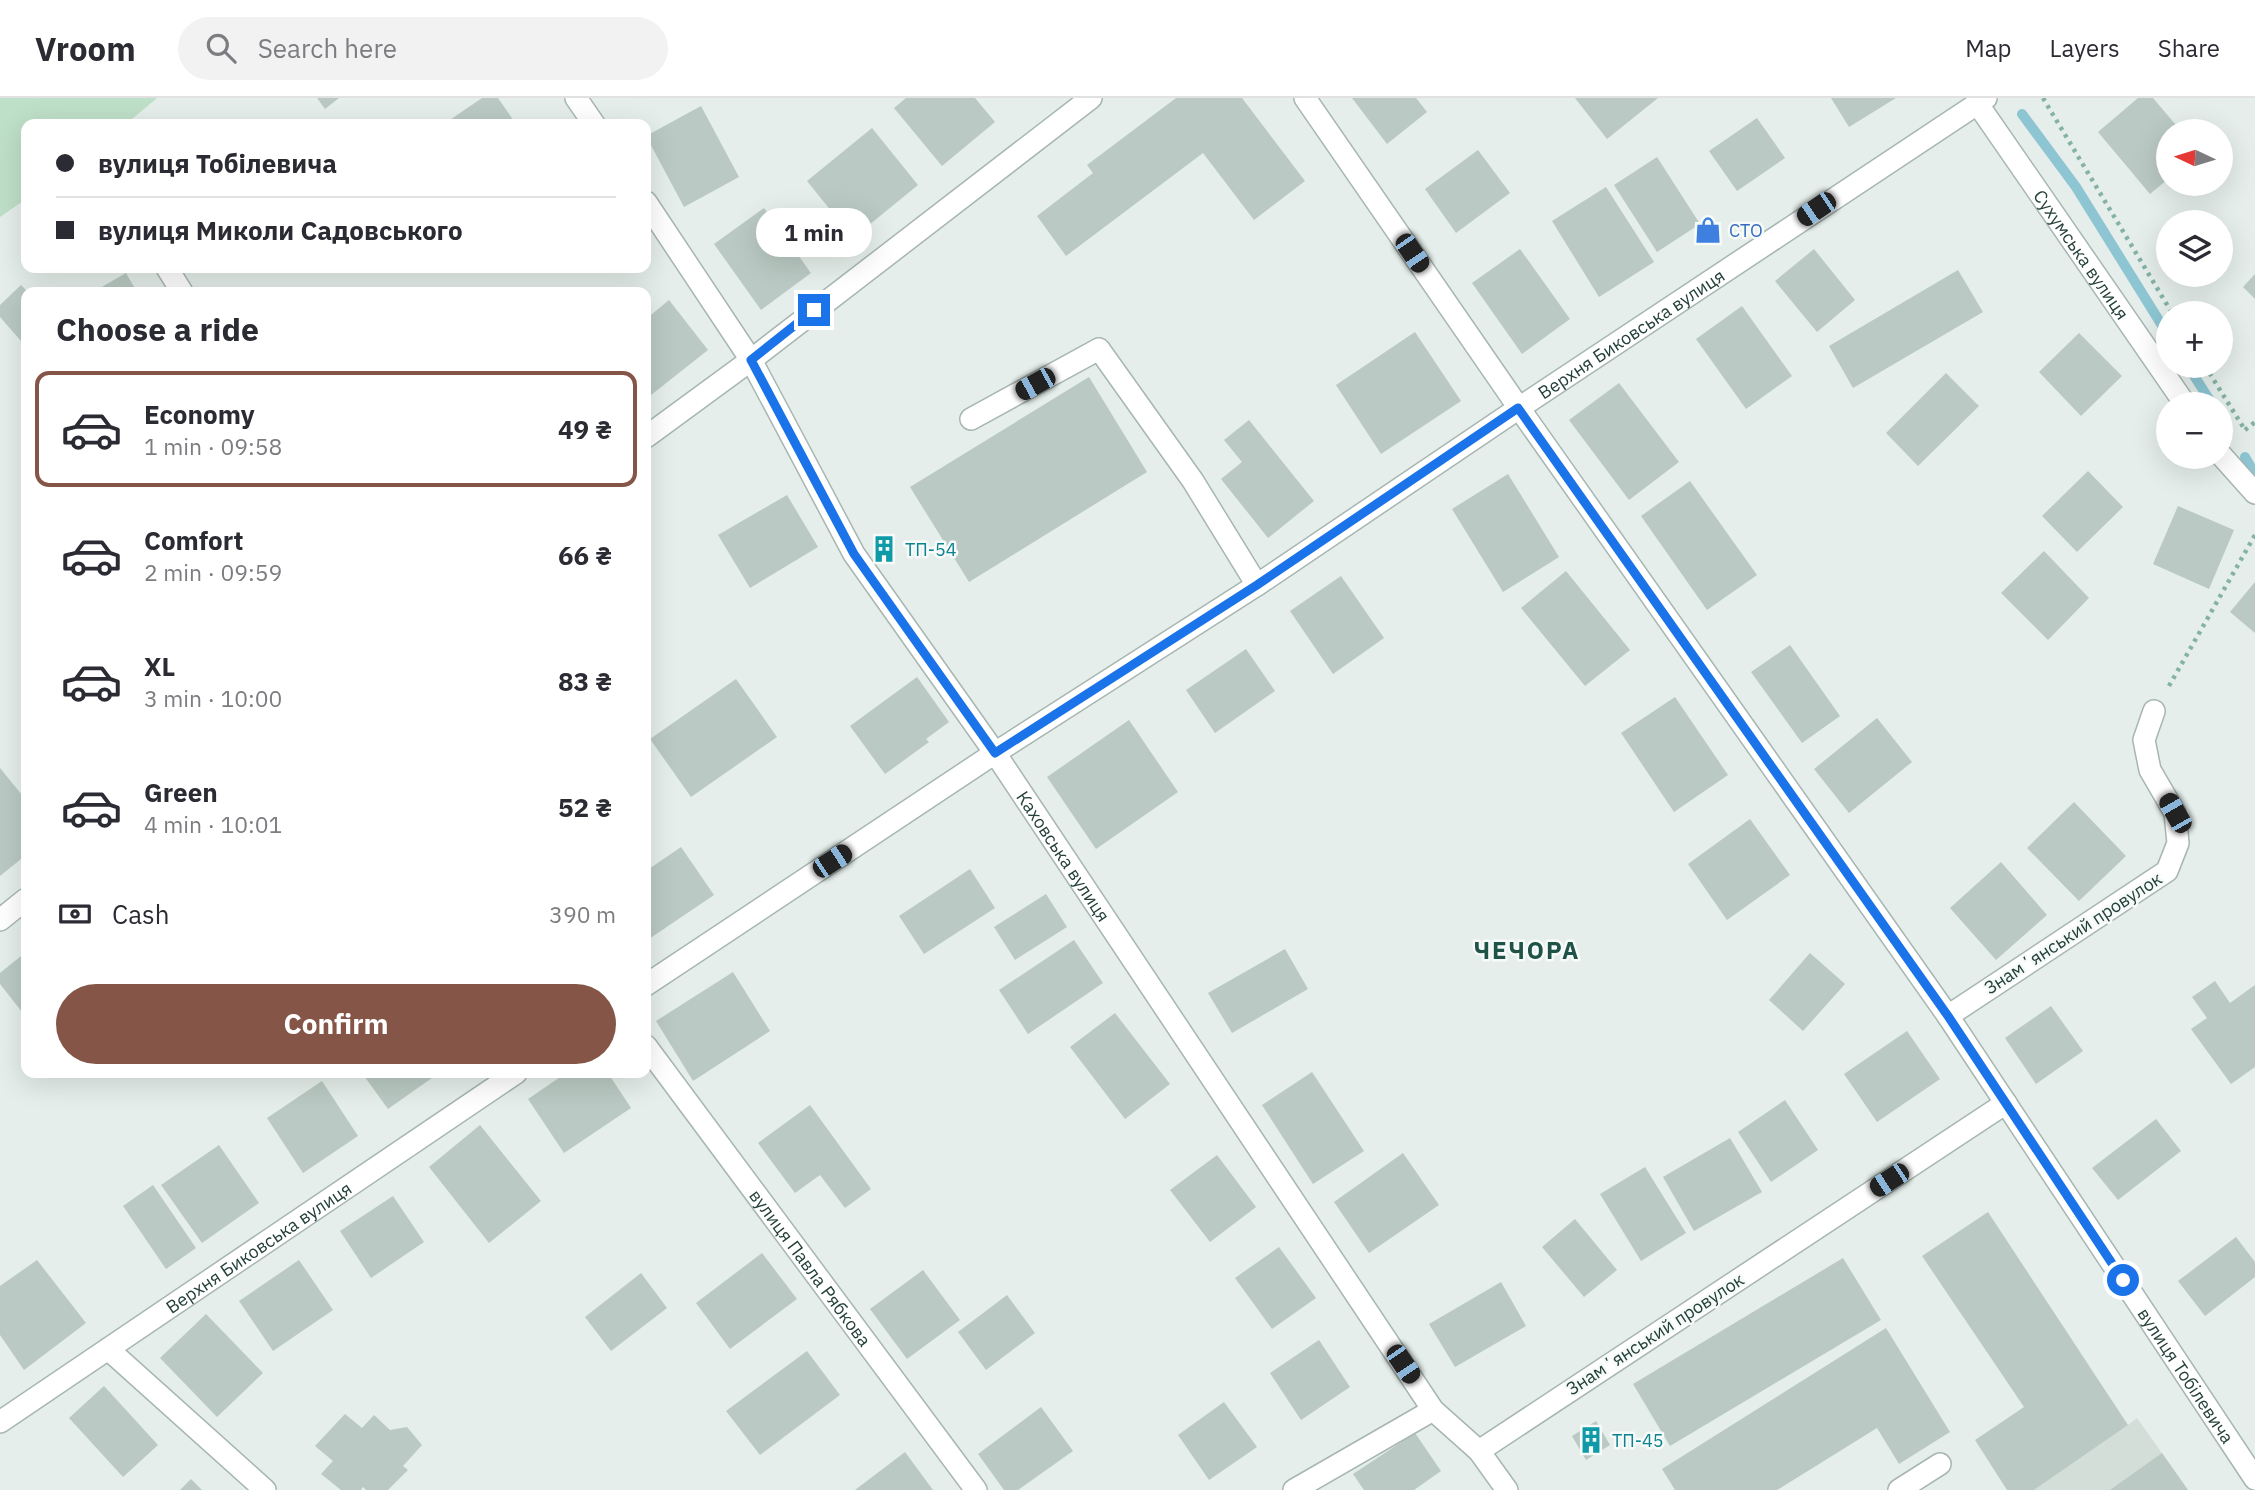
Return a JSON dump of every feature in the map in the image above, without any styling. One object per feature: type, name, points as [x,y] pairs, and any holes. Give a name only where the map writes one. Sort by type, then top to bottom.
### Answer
[{"type":"street","points":[[576,98],[591,119]]},
{"type":"street","points":[[651,433],[751,360],[1091,98]]},
{"type":"street","name":"вулиця Тобілевича","points":[[1306,98],[1518,408],[1948,1016],[2255,1479]]},
{"type":"street","name":"Верхня Биковська вулиця","points":[[651,982],[995,753],[1257,585],[1982,100]]},
{"type":"street","name":"Сухумська вулиця","points":[[1982,100],[2177,392]]},
{"type":"street","name":"Каховська вулиця","points":[[651,210],[751,360],[854,554],[995,753],[1433,1410],[1479,1451],[1507,1490]]},
{"type":"street","points":[[971,419],[1098,349],[1193,481],[1257,585]]},
{"type":"street","points":[[2233,468],[2255,493]]},
{"type":"street","name":"Знамʼянський провулок","points":[[1948,1016],[2168,871],[2178,843],[2175,813],[2150,769],[2144,740],[2154,711]]},
{"type":"street","points":[[0,920],[21,903]]},
{"type":"street","name":"вулиця Павла Рябкова","points":[[651,1053],[976,1490]]},
{"type":"street","name":"Верхня Биковська вулиця","points":[[0,1422],[509,1078]]},
{"type":"street","name":"Знамʼянський провулок","points":[[1479,1451],[2006,1103]]},
{"type":"street","points":[[108,1349],[265,1490]]},
{"type":"street","points":[[1294,1490],[1433,1410]]},
{"type":"street","points":[[1899,1490],[1940,1464]]},
{"type":"path","points":[[2043,98],[2165,301]]},
{"type":"path","points":[[2212,378],[2245,430]]},
{"type":"path","points":[[2154,711],[2255,535]]},
{"type":"shaded area","points":[[2137,1418],[2188,1490],[2034,1490],[2128,1425]]},
{"type":"green space","points":[[0,98],[157,98],[132,119],[21,119],[21,202],[0,217]]},
{"type":"building","points":[[317,98],[339,98],[325,109]]},
{"type":"building","points":[[482,98],[498,98],[513,119],[451,119]]},
{"type":"building","points":[[906,98],[975,98],[995,122],[942,166],[894,108]]},
{"type":"building","points":[[1176,98],[1242,98],[1305,181],[1254,220],[1203,153],[1066,256],[1037,216],[1093,173],[1087,165]]},
{"type":"building","points":[[1352,98],[1416,98],[1427,112],[1387,144]]},
{"type":"building","points":[[1575,98],[1658,98],[1607,139]]},
{"type":"building","points":[[1831,98],[1896,98],[1849,127]]},
{"type":"building","points":[[2138,98],[2153,98],[2171,119],[2156,119],[2156,189],[2150,194],[2098,132]]},
{"type":"building","points":[[701,106],[739,177],[684,207],[651,145],[651,133]]},
{"type":"building","points":[[1757,118],[1785,158],[1737,191],[1709,151]]},
{"type":"building","points":[[872,128],[918,185],[853,238],[807,181]]},
{"type":"building","points":[[1478,150],[1510,193],[1456,233],[1425,189]]},
{"type":"building","points":[[1657,157],[1700,224],[1657,252],[1614,185]]},
{"type":"building","points":[[1606,187],[1654,262],[1599,297],[1552,221]]},
{"type":"building","points":[[764,208],[811,273],[761,310],[714,244]]},
{"type":"building","points":[[1520,249],[1570,319],[1522,354],[1472,283]]},
{"type":"building","points":[[1814,249],[1855,300],[1817,332],[1775,281]]},
{"type":"building","points":[[1958,270],[1983,312],[1853,388],[1829,346]]},
{"type":"building","points":[[126,273],[134,287],[102,287]]},
{"type":"building","points":[[2255,274],[2255,299],[2243,287]]},
{"type":"building","points":[[21,285],[23,287],[21,341],[0,317],[0,305]]},
{"type":"building","points":[[669,300],[708,350],[651,395],[651,315]]},
{"type":"building","points":[[1742,306],[1792,376],[1746,409],[1696,339]]},
{"type":"building","points":[[1415,332],[1461,401],[1381,454],[1336,385]]},
{"type":"building","points":[[2079,333],[2122,376],[2081,416],[2039,372]]},
{"type":"building","points":[[1946,373],[1979,406],[1918,466],[1886,433]]},
{"type":"building","points":[[1089,377],[1147,472],[969,582],[910,487]]},
{"type":"building","points":[[1619,383],[1679,462],[1629,500],[1569,420]]},
{"type":"building","points":[[1249,420],[1314,501],[1268,538],[1221,479],[1242,462],[1224,440]]},
{"type":"building","points":[[2088,471],[2123,507],[2077,552],[2042,516]]},
{"type":"building","points":[[1508,474],[1559,557],[1503,592],[1452,509]]},
{"type":"building","points":[[1690,481],[1757,575],[1707,610],[1641,516]]},
{"type":"building","points":[[787,495],[818,547],[750,588],[718,535]]},
{"type":"building","points":[[2178,506],[2234,530],[2209,589],[2153,564]]},
{"type":"building","name":"ТП-54","points":[[888,539],[895,550],[880,559],[874,547]]},
{"type":"building","points":[[2044,551],[2089,598],[2048,640],[2001,593]]},
{"type":"building","points":[[1566,571],[1630,650],[1585,686],[1521,608]]},
{"type":"building","points":[[1341,576],[1384,638],[1333,674],[1290,611]]},
{"type":"building","points":[[2255,582],[2255,633],[2230,612]]},
{"type":"building","points":[[1790,645],[1840,716],[1802,743],[1751,672]]},
{"type":"building","points":[[1246,649],[1275,691],[1215,733],[1186,690]]},
{"type":"building","points":[[917,677],[949,722],[926,739],[929,742],[885,774],[850,726]]},
{"type":"building","points":[[736,679],[777,737],[691,797],[651,738]]},
{"type":"building","points":[[1675,697],[1728,775],[1674,812],[1621,733]]},
{"type":"building","points":[[1877,718],[1912,762],[1849,813],[1814,769]]},
{"type":"building","points":[[1129,720],[1178,792],[1096,849],[1047,777]]},
{"type":"building","points":[[0,768],[21,794],[21,859],[0,876]]},
{"type":"building","points":[[2074,802],[2126,856],[2079,901],[2027,848]]},
{"type":"building","points":[[1750,819],[1790,875],[1727,920],[1688,864]]},
{"type":"building","points":[[681,847],[714,895],[651,938],[651,868]]},
{"type":"building","points":[[2001,862],[2047,915],[1996,960],[1950,908]]},
{"type":"building","points":[[970,869],[995,908],[924,954],[899,916]]},
{"type":"building","points":[[1046,894],[1067,927],[1015,960],[994,927]]},
{"type":"building","points":[[1074,940],[1103,983],[1028,1034],[999,990]]},
{"type":"building","points":[[1285,949],[1308,989],[1232,1033],[1208,993]]},
{"type":"building","points":[[1810,953],[1845,984],[1803,1031],[1769,1000]]},
{"type":"building","points":[[21,956],[21,1011],[0,984],[0,973]]},
{"type":"building","points":[[733,972],[770,1031],[693,1081],[656,1021]]},
{"type":"building","points":[[2215,981],[2230,1003],[2255,985],[2255,1067],[2231,1084],[2191,1029],[2207,1018],[2192,997]]},
{"type":"building","points":[[2051,1006],[2083,1051],[2036,1084],[2005,1038]]},
{"type":"building","points":[[1115,1013],[1170,1084],[1125,1119],[1070,1047]]},
{"type":"building","points":[[1907,1031],[1940,1079],[1877,1122],[1844,1074]]},
{"type":"building","points":[[1312,1072],[1364,1151],[1313,1184],[1262,1105]]},
{"type":"building","points":[[366,1078],[432,1078],[388,1109]]},
{"type":"building","points":[[559,1078],[611,1078],[631,1108],[564,1153],[528,1099]]},
{"type":"building","points":[[322,1081],[358,1136],[303,1173],[267,1118]]},
{"type":"building","points":[[1785,1100],[1818,1150],[1771,1182],[1738,1132]]},
{"type":"building","points":[[810,1105],[871,1189],[845,1208],[820,1175],[795,1193],[758,1143]]},
{"type":"building","points":[[2156,1119],[2181,1151],[2118,1200],[2092,1168]]},
{"type":"building","points":[[480,1125],[541,1201],[489,1243],[429,1167]]},
{"type":"building","points":[[1730,1138],[1762,1192],[1694,1231],[1663,1177]]},
{"type":"building","points":[[219,1145],[259,1203],[202,1243],[161,1185]]},
{"type":"building","points":[[1403,1153],[1439,1205],[1369,1253],[1334,1202]]},
{"type":"building","points":[[1217,1155],[1256,1207],[1210,1242],[1170,1190]]},
{"type":"building","points":[[1645,1167],[1686,1233],[1641,1261],[1600,1194]]},
{"type":"building","points":[[153,1185],[196,1248],[166,1269],[123,1206]]},
{"type":"building","points":[[393,1196],[424,1242],[371,1278],[340,1231]]},
{"type":"building","points":[[1988,1212],[2128,1425],[2034,1490],[2007,1490],[1975,1440],[2024,1407],[1922,1256]]},
{"type":"building","points":[[1575,1219],[1617,1270],[1584,1297],[1542,1247]]},
{"type":"building","points":[[2236,1237],[2255,1262],[2255,1277],[2205,1316],[2178,1281]]},
{"type":"building","points":[[1279,1247],[1316,1298],[1272,1329],[1235,1278]]},
{"type":"building","points":[[762,1253],[797,1299],[730,1349],[696,1303]]},
{"type":"building","points":[[1843,1258],[1881,1320],[1670,1446],[1633,1384]]},
{"type":"building","points":[[37,1260],[86,1323],[24,1370],[0,1335],[0,1286]]},
{"type":"building","points":[[299,1260],[333,1310],[273,1351],[239,1301]]},
{"type":"building","points":[[923,1270],[960,1320],[907,1359],[870,1309]]},
{"type":"building","points":[[641,1273],[667,1308],[611,1351],[585,1317]]},
{"type":"building","points":[[1501,1282],[1526,1326],[1455,1367],[1429,1324]]},
{"type":"building","points":[[1007,1295],[1035,1333],[986,1370],[958,1332]]},
{"type":"building","points":[[206,1314],[263,1373],[217,1417],[160,1358]]},
{"type":"building","points":[[1886,1328],[1950,1432],[1899,1464],[1877,1428],[1777,1490],[1675,1490],[1662,1469]]},
{"type":"building","points":[[1319,1340],[1350,1387],[1301,1420],[1270,1373]]},
{"type":"building","points":[[807,1351],[840,1395],[760,1455],[726,1411]]},
{"type":"building","points":[[104,1386],[158,1445],[123,1477],[69,1418]]},
{"type":"building","points":[[1224,1402],[1257,1447],[1209,1480],[1178,1435]]},
{"type":"building","points":[[1041,1407],[1073,1451],[1018,1490],[1004,1490],[978,1454]]},
{"type":"building","points":[[345,1414],[362,1428],[374,1415],[390,1430],[407,1427],[422,1445],[403,1466],[408,1470],[388,1490],[366,1490],[363,1487],[361,1490],[341,1490],[321,1474],[333,1461],[315,1446]]},
{"type":"building","name":"ТП-45","points":[[1596,1421],[1610,1445],[1586,1460],[1572,1436]]},
{"type":"building","points":[[1415,1433],[1441,1471],[1414,1490],[1364,1490],[1353,1474]]},
{"type":"building","points":[[905,1452],[933,1490],[855,1490]]},
{"type":"building","points":[[2162,1453],[2188,1490],[2110,1490]]},
{"type":"building","points":[[191,1479],[202,1490],[180,1490]]},
{"type":"waterway","points":[[2022,114],[2076,187],[2156,316]]},
{"type":"waterway","points":[[2196,378],[2204,392]]},
{"type":"waterway","points":[[2245,457],[2255,474]]},
{"type":"place","name":"СТО","points":[[1708,230]]},
{"type":"place","name":"ТП-54","points":[[884,549]]},
{"type":"place","name":"ТП-45","points":[[1591,1440]]},
{"type":"district","name":"ЧЕЧОРА","points":[[1527,950]]},
{"type":"route","points":[[814,310],[751,360],[854,554],[995,753],[1257,585],[1518,408],[1948,1016],[2123,1280]]}]
